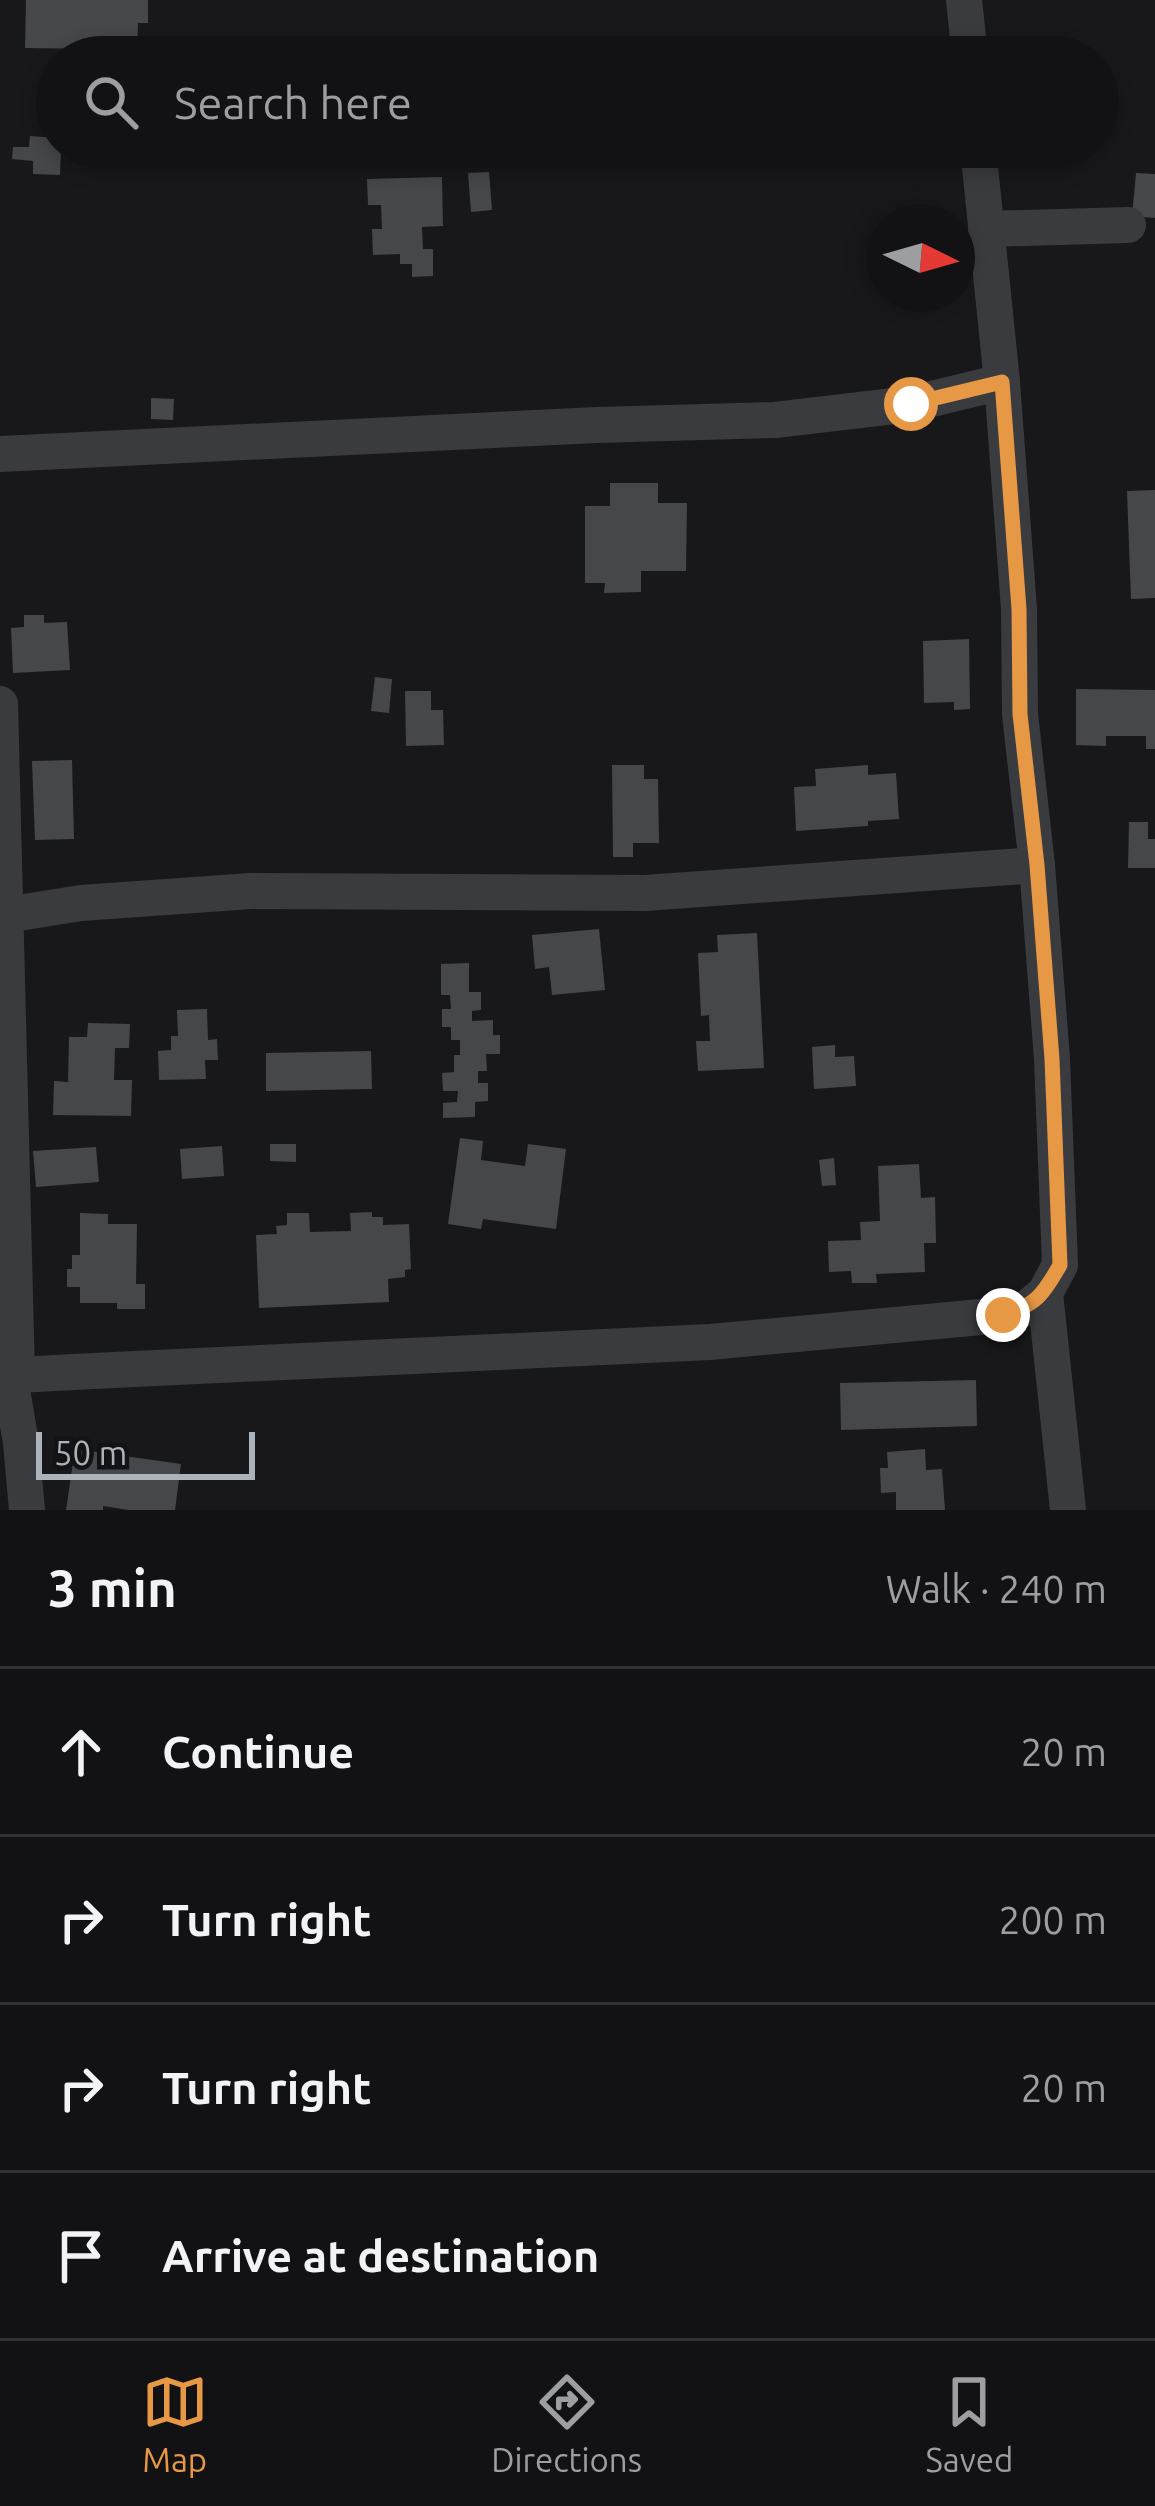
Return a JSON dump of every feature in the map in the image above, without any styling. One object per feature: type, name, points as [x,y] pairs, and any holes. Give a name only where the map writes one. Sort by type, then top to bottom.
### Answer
[{"type":"street","points":[[964,0],[968,36]]},
{"type":"street","points":[[9,1377],[710,1342],[1003,1315],[1027,1308],[1045,1293],[1060,1265],[1054,1096],[1020,714],[1019,609],[1002,382],[981,168]]},
{"type":"street","points":[[986,229],[1128,225]]},
{"type":"street","points":[[0,454],[775,420],[911,404],[1002,382]]},
{"type":"street","points":[[0,704],[9,1377],[27,1510]]},
{"type":"street","points":[[6,915],[81,903],[251,891],[645,893],[1037,865]]},
{"type":"street","points":[[1045,1293],[1068,1510]]},
{"type":"building","points":[[26,0],[148,0],[148,23],[138,23],[138,36],[36,36],[36,48],[25,48]]},
{"type":"building","points":[[30,136],[36,136],[36,168],[60,168],[60,175],[33,174],[33,161],[12,159],[13,147],[29,147]]},
{"type":"building","points":[[489,172],[492,210],[471,212],[468,173]]},
{"type":"building","points":[[1136,173],[1155,174],[1155,218],[1132,216]]},
{"type":"building","points":[[442,177],[443,226],[422,227],[423,249],[433,249],[433,276],[412,277],[412,264],[400,264],[400,254],[373,255],[372,229],[382,229],[381,205],[368,205],[367,179]]},
{"type":"building","points":[[151,398],[174,399],[173,420],[151,419]]},
{"type":"building","points":[[610,483],[658,483],[658,503],[687,503],[686,571],[641,571],[641,592],[604,593],[605,583],[585,583],[585,506],[610,506]]},
{"type":"building","points":[[1155,490],[1155,598],[1131,599],[1127,491]]},
{"type":"building","points":[[24,615],[44,615],[44,623],[67,622],[70,670],[13,673],[11,628],[24,627]]},
{"type":"building","points":[[969,639],[970,709],[954,710],[954,702],[924,703],[923,641]]},
{"type":"building","points":[[375,677],[392,679],[389,713],[371,711]]},
{"type":"building","points":[[1076,689],[1155,690],[1155,749],[1146,749],[1146,736],[1106,736],[1106,746],[1076,745]]},
{"type":"building","points":[[405,691],[431,691],[431,710],[443,710],[444,745],[406,746]]},
{"type":"building","points":[[72,760],[74,839],[35,840],[32,761]]},
{"type":"building","points":[[612,765],[644,765],[644,779],[658,779],[659,843],[633,843],[633,857],[613,857]]},
{"type":"building","points":[[868,765],[868,775],[896,773],[899,819],[796,831],[794,787],[816,786],[815,769]]},
{"type":"building","points":[[1129,822],[1148,822],[1148,839],[1155,839],[1155,868],[1128,868]]},
{"type":"building","points":[[599,929],[605,990],[552,995],[549,967],[535,969],[532,935]]},
{"type":"building","points":[[757,933],[764,1068],[698,1071],[696,1041],[710,1041],[709,1015],[701,1016],[698,953],[718,952],[717,935]]},
{"type":"building","points":[[469,963],[469,992],[481,992],[481,1010],[472,1011],[472,1021],[493,1020],[493,1035],[500,1035],[500,1054],[486,1054],[487,1071],[478,1071],[478,1083],[488,1083],[488,1101],[475,1102],[475,1117],[443,1118],[443,1103],[457,1102],[458,1091],[443,1091],[442,1073],[454,1072],[460,1040],[451,1040],[451,1027],[442,1027],[442,1009],[451,1009],[450,995],[441,995],[441,964]]},
{"type":"building","points":[[207,1009],[208,1040],[217,1039],[218,1060],[205,1060],[206,1079],[159,1080],[158,1051],[171,1050],[171,1036],[178,1036],[177,1010]]},
{"type":"building","points":[[88,1023],[130,1024],[129,1048],[115,1048],[114,1080],[132,1080],[131,1116],[53,1115],[54,1081],[68,1082],[69,1037],[87,1037]]},
{"type":"building","points":[[835,1045],[835,1057],[854,1056],[856,1086],[814,1089],[812,1047]]},
{"type":"building","points":[[371,1051],[372,1089],[266,1091],[266,1053]]},
{"type":"building","points":[[460,1138],[483,1141],[481,1160],[525,1166],[528,1144],[566,1149],[556,1229],[483,1219],[481,1229],[448,1224]]},
{"type":"building","points":[[270,1144],[296,1144],[296,1162],[270,1161]]},
{"type":"building","points":[[222,1146],[224,1176],[182,1179],[180,1149]]},
{"type":"building","points":[[96,1147],[99,1182],[36,1187],[33,1151]]},
{"type":"building","points":[[834,1158],[836,1185],[822,1186],[819,1160]]},
{"type":"building","points":[[919,1164],[921,1198],[935,1197],[936,1243],[924,1243],[925,1272],[876,1274],[877,1283],[852,1283],[851,1271],[829,1272],[828,1241],[861,1240],[860,1222],[880,1221],[878,1166]]},
{"type":"building","points":[[372,1212],[372,1217],[383,1217],[383,1225],[409,1224],[411,1269],[405,1270],[405,1277],[388,1279],[389,1302],[259,1308],[256,1235],[277,1234],[276,1226],[287,1225],[287,1213],[309,1213],[310,1232],[351,1231],[350,1213]]},
{"type":"building","points":[[80,1213],[108,1214],[108,1224],[137,1224],[136,1284],[145,1284],[145,1309],[80,1303],[80,1287],[67,1287],[72,1255],[80,1255]]},
{"type":"building","points":[[976,1380],[977,1426],[841,1430],[840,1383]]},
{"type":"building","points":[[75,1449],[181,1464],[175,1510],[103,1506],[103,1510],[66,1510]]},
{"type":"building","points":[[925,1449],[926,1470],[942,1469],[945,1510],[896,1510],[896,1492],[881,1493],[880,1468],[888,1468],[887,1452]]},
{"type":"route","points":[[911,404],[1002,382],[1019,609],[1020,714],[1052,1059],[1060,1265],[1045,1293],[1027,1308],[1003,1315]]}]
